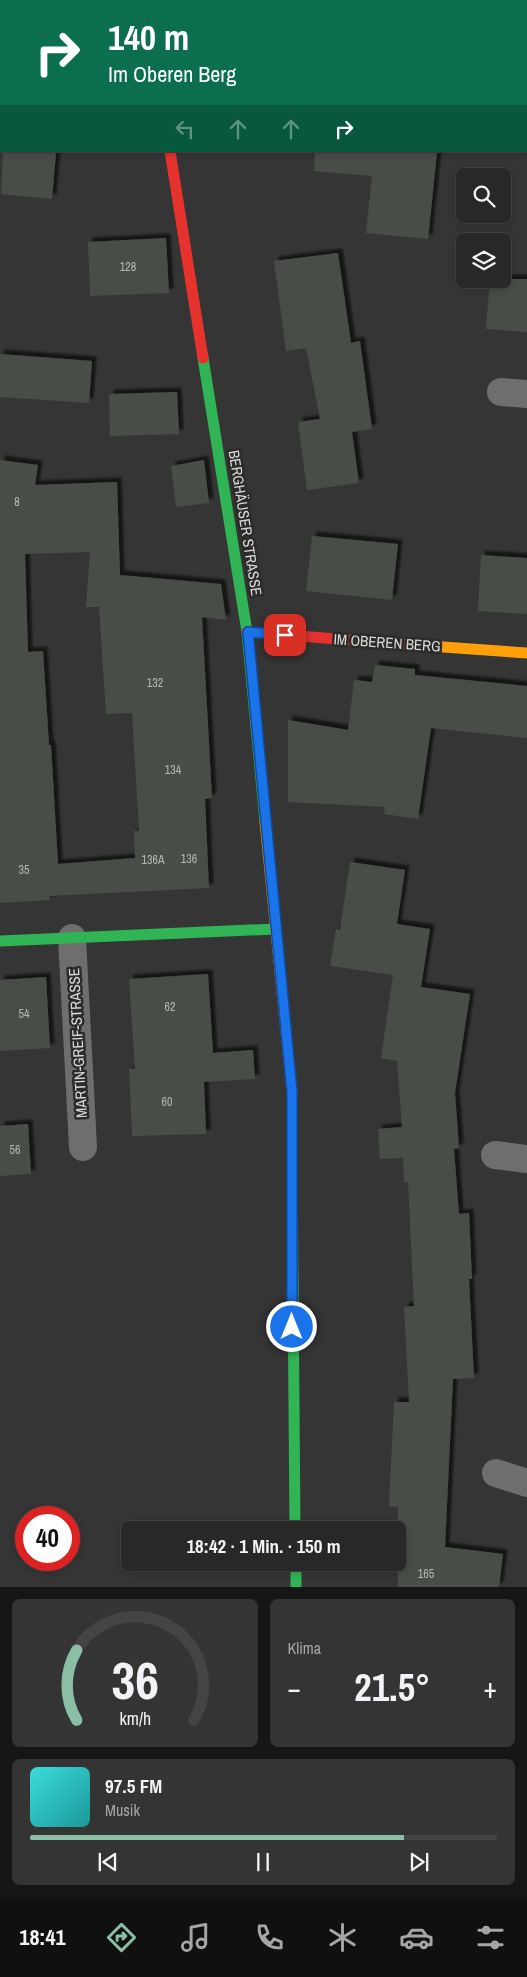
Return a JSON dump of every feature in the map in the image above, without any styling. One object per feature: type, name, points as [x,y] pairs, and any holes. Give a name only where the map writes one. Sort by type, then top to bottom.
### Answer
[{"type":"street","name":"BERGHÄUSER STRASSE","points":[[170,152],[248,632],[292,1092],[295,1521]]},
{"type":"street","name":"IM OBEREN BERG","points":[[248,632],[527,654]]},
{"type":"street","points":[[0,941],[276,929]]},
{"type":"street","name":"MARTIN-GREIF-STRASSE","points":[[72,938],[83,1147]]},
{"type":"street","points":[[495,1155],[527,1159]]},
{"type":"street","points":[[496,1473],[527,1483]]},
{"type":"street","points":[[296,1571],[296,1587]]},
{"type":"building","points":[[3,152],[56,153],[52,199],[1,194]]},
{"type":"building","points":[[315,152],[437,153],[428,239],[366,233],[372,176],[314,171]]},
{"type":"building","points":[[166,238],[169,293],[90,296],[88,242]]},
{"type":"building","points":[[338,253],[351,343],[360,341],[372,429],[352,432],[359,483],[307,490],[298,422],[320,419],[306,348],[286,351],[274,261]]},
{"type":"building","points":[[511,279],[527,279],[527,332],[486,329],[489,288],[511,288]]},
{"type":"building","points":[[0,354],[92,361],[89,403],[0,397]]},
{"type":"building","points":[[177,392],[179,434],[110,436],[109,394]]},
{"type":"building","points":[[0,460],[38,465],[35,485],[117,482],[120,575],[221,584],[226,620],[202,617],[212,798],[205,799],[209,888],[49,896],[50,900],[0,903]],"holes":[[[90,552],[86,607],[99,607],[106,714],[132,713],[139,831],[134,831],[135,858],[58,864],[43,651],[28,652],[25,554]]]},
{"type":"building","points":[[204,460],[209,503],[176,507],[171,466]]},
{"type":"building","points":[[312,536],[398,544],[392,600],[306,591]]},
{"type":"building","points":[[481,555],[527,558],[527,614],[478,611]]},
{"type":"building","points":[[375,665],[415,669],[415,675],[527,686],[527,738],[431,728],[418,819],[384,814],[385,807],[288,802],[288,720],[348,730],[354,680],[372,682]]},
{"type":"building","points":[[350,862],[405,870],[397,924],[430,929],[421,987],[470,994],[455,1093],[459,1148],[454,1149],[459,1214],[469,1213],[472,1279],[469,1279],[474,1378],[453,1379],[445,1547],[503,1554],[499,1587],[398,1587],[398,1571],[406,1571],[406,1521],[398,1521],[398,1507],[389,1506],[394,1402],[409,1402],[404,1307],[414,1306],[408,1182],[404,1182],[403,1158],[380,1159],[378,1129],[402,1127],[397,1061],[381,1058],[393,975],[330,966],[336,929],[340,930]]},
{"type":"building","points":[[208,974],[213,1053],[253,1050],[255,1079],[204,1082],[206,1134],[132,1136],[129,1069],[135,1069],[129,979]]},
{"type":"building","points":[[46,977],[50,1048],[0,1051],[0,980]]},
{"type":"building","points":[[28,1124],[31,1174],[0,1176],[0,1126]]},
{"type":"traffic: fast","points":[[203,358],[247,632],[265,821]]},
{"type":"traffic: fast","points":[[0,941],[276,929]]},
{"type":"traffic: fast","points":[[292,1153],[295,1521]]},
{"type":"traffic: fast","points":[[296,1571],[296,1587]]},
{"type":"traffic: slow","points":[[401,644],[527,653]]},
{"type":"traffic: slow","points":[[265,821],[292,1092],[292,1153]]},
{"type":"traffic: jam","points":[[170,152],[203,358]]},
{"type":"traffic: jam","points":[[247,632],[401,644]]},
{"type":"route","points":[[285,635],[248,632],[292,1092],[292,1327]]}]
